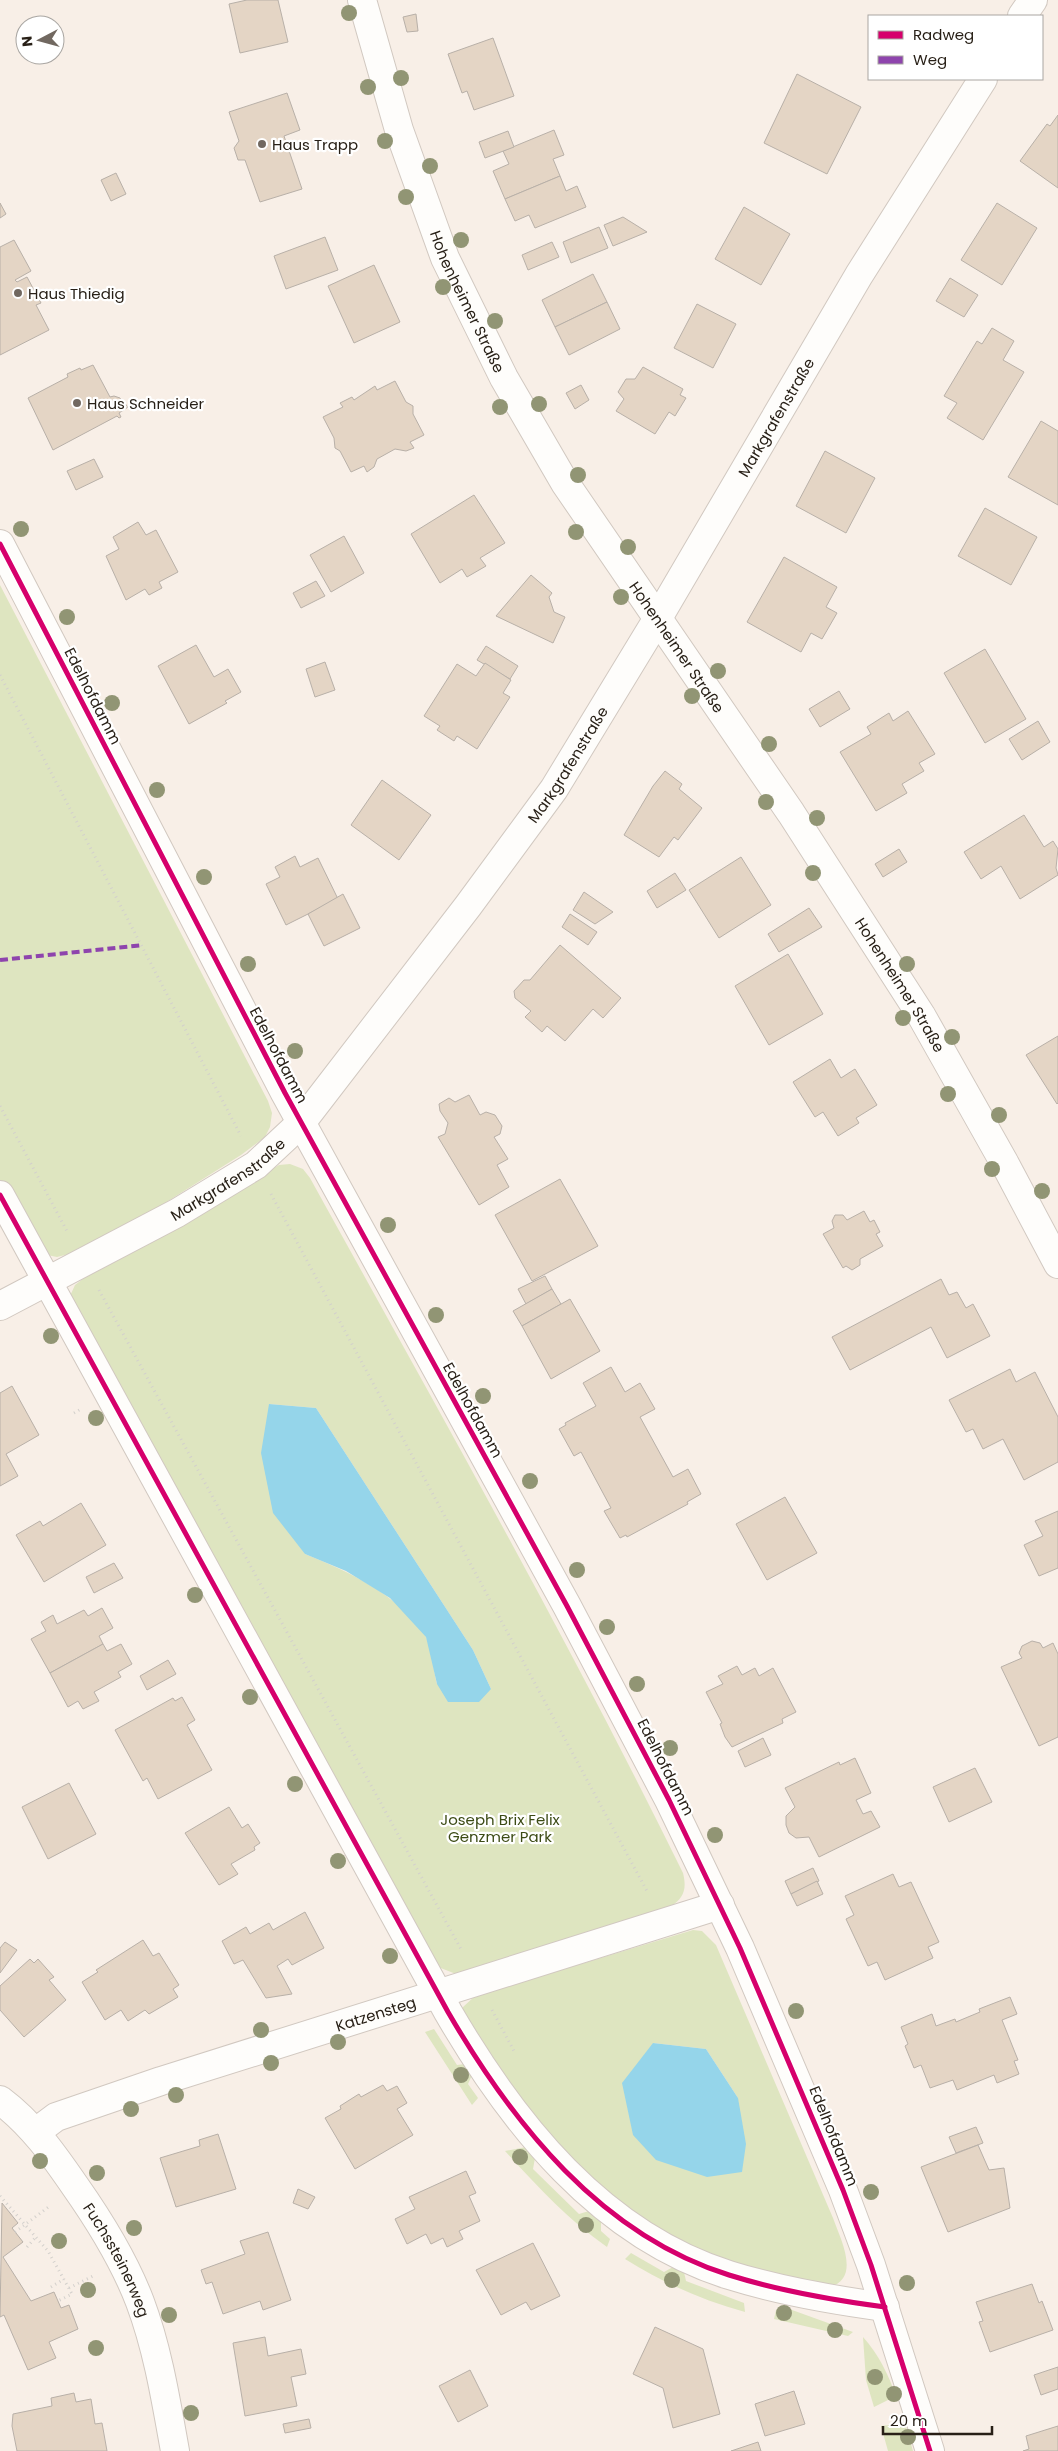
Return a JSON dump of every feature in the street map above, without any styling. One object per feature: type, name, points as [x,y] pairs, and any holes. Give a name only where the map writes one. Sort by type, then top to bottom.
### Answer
[{"type":"street","name":"Hohenheimer Straße","points":[[362,0],[399,130],[445,258],[504,378],[565,483],[791,813],[920,1015],[1005,1164],[1058,1264]]},
{"type":"street","points":[[1023,15],[1033,0]]},
{"type":"street","name":"Markgrafenstraße","points":[[0,1306],[177,1213],[256,1165],[301,1123],[468,906],[554,789],[658,618],[859,274],[982,80]]},
{"type":"street","name":"Edelhofdamm","points":[[0,544],[301,1123],[590,1648],[661,1783],[720,1905],[816,2121],[844,2190],[885,2307],[930,2451]]},
{"type":"street","points":[[0,1195],[472,2053],[503,2097],[545,2150],[585,2191],[633,2228],[659,2245],[728,2275],[794,2292],[885,2307]]},
{"type":"street","name":"Katzensteg","points":[[36,2132],[56,2117],[162,2081],[720,1905]]},
{"type":"street","name":"Fuchssteinerweg","points":[[0,2100],[36,2132],[106,2231],[139,2301],[160,2373],[175,2451]]},
{"type":"path","points":[[0,675],[244,1142]]},
{"type":"path","points":[[0,1106],[69,1235]]},
{"type":"path","points":[[270,1192],[649,1893]]},
{"type":"path","points":[[95,1282],[463,1953]]},
{"type":"path","points":[[490,2007],[516,2054]]},
{"type":"path","points":[[0,2196],[48,2251],[64,2278],[72,2294],[58,2301]]},
{"type":"path","points":[[15,2232],[51,2205]]},
{"type":"path","points":[[27,2247],[36,2237]]},
{"type":"path","points":[[68,2288],[95,2275]]},
{"type":"path","points":[[51,2286],[64,2278]]},
{"type":"green space","points":[[0,585],[268,1101],[272,1113],[270,1127],[265,1137],[241,1155],[157,1208],[69,1254],[57,1257],[47,1255],[0,1183]]},
{"type":"green space","name":"Joseph Brix Felix Genzmer Park","points":[[290,1164],[303,1169],[310,1178],[501,1523],[594,1697],[683,1873],[685,1884],[683,1893],[670,1907],[456,1974],[433,1965],[70,1296],[75,1285],[84,1278],[177,1228],[279,1165]],"holes":[[[269,1404],[316,1408],[473,1650],[491,1689],[437,1684],[427,1639],[414,1620],[387,1596],[371,1586],[339,1568],[305,1554]]]},
{"type":"green space","points":[[693,1930],[702,1931],[716,1945],[833,2218],[844,2247],[847,2267],[845,2276],[839,2283],[829,2287],[725,2267],[619,2209],[517,2103],[462,2014],[463,2007],[475,1996]],"holes":[[[653,2043],[706,2049],[738,2098]]]},
{"type":"green space","points":[[434,2029],[457,2065],[465,2064],[472,2075],[468,2084],[478,2098],[472,2105],[425,2032]]},
{"type":"green space","points":[[526,2147],[535,2158],[533,2169],[579,2214],[589,2211],[601,2221],[601,2231],[610,2239],[607,2247],[566,2214],[505,2151]]},
{"type":"green space","points":[[631,2253],[664,2272],[673,2267],[684,2272],[686,2281],[744,2303],[745,2312],[713,2302],[654,2276],[625,2259]]},
{"type":"green space","points":[[781,2306],[853,2332],[848,2336],[774,2319],[776,2310]]},
{"type":"green space","points":[[863,2337],[883,2365],[896,2396],[874,2407],[866,2380]]},
{"type":"green space","points":[[905,2423],[913,2451],[888,2451],[881,2426]]},
{"type":"water","points":[[269,1404],[316,1408],[473,1650],[491,1689],[479,1702],[448,1702],[437,1684],[426,1637],[390,1598],[346,1571],[305,1554],[273,1513],[261,1453]]},
{"type":"water","points":[[653,2043],[706,2049],[738,2098],[746,2144],[742,2172],[707,2177],[656,2160],[633,2135],[622,2083]]},
{"type":"building","points":[[247,0],[278,0],[288,42],[240,53],[229,4]]},
{"type":"building","points":[[416,14],[418,31],[407,32],[403,17]]},
{"type":"building","points":[[493,38],[514,96],[474,110],[467,91],[462,93],[448,54]]},
{"type":"building","points":[[797,74],[861,107],[827,174],[764,143]]},
{"type":"building","name":"Haus Trapp","points":[[287,93],[300,130],[284,136],[302,189],[260,202],[245,160],[238,160],[234,148],[239,141],[229,112]]},
{"type":"building","points":[[1058,115],[1058,188],[1020,161],[1047,124],[1050,126]]},
{"type":"building","points":[[554,130],[564,155],[553,159],[560,176],[505,199],[493,171],[509,164],[503,151]]},
{"type":"building","points":[[508,131],[514,147],[485,158],[479,142]]},
{"type":"building","points":[[116,173],[126,194],[111,201],[101,180]]},
{"type":"building","points":[[560,176],[566,191],[577,186],[586,207],[535,228],[529,215],[515,221],[505,199]]},
{"type":"building","points":[[0,203],[6,214],[0,218]]},
{"type":"building","points":[[997,203],[1037,228],[1002,285],[961,260]]},
{"type":"building","points":[[744,207],[790,234],[761,285],[715,259]]},
{"type":"building","points":[[623,217],[647,232],[613,246],[604,225]]},
{"type":"building","points":[[599,227],[608,248],[571,263],[563,242]]},
{"type":"building","points":[[325,237],[338,270],[286,289],[274,256]]},
{"type":"building","name":"Haus Thiedig","points":[[14,240],[31,271],[15,280],[17,282],[27,277],[41,303],[36,305],[49,330],[0,355],[0,247]]},
{"type":"building","points":[[552,242],[559,257],[528,270],[522,255]]},
{"type":"building","points":[[374,265],[400,322],[354,343],[328,286]]},
{"type":"building","points":[[593,274],[607,302],[555,327],[542,300]]},
{"type":"building","points":[[950,278],[978,295],[964,317],[936,301]]},
{"type":"building","points":[[607,302],[620,329],[569,355],[555,327]]},
{"type":"building","points":[[697,304],[736,324],[713,368],[674,348]]},
{"type":"building","points":[[992,328],[1014,341],[1003,360],[1024,372],[983,440],[947,418],[957,403],[944,396],[977,341],[982,344]]},
{"type":"building","name":"Haus Schneider","points":[[93,365],[110,397],[120,398],[128,407],[119,413],[121,417],[117,416],[53,450],[28,398],[68,377],[67,374]]},
{"type":"building","points":[[643,367],[683,389],[680,395],[686,398],[675,416],[669,412],[655,434],[616,411],[624,399],[618,392],[626,379],[635,379]]},
{"type":"building","points":[[395,381],[406,402],[413,406],[413,414],[424,435],[410,442],[414,448],[406,451],[395,449],[377,459],[374,467],[367,472],[364,466],[351,472],[340,451],[335,448],[334,438],[323,417],[343,407],[340,403],[352,397],[354,400],[375,386],[377,390]]},
{"type":"building","points":[[581,385],[589,400],[575,409],[566,393]]},
{"type":"building","points":[[1041,421],[1058,431],[1058,505],[1008,477]]},
{"type":"building","points":[[825,451],[875,478],[846,533],[796,506]]},
{"type":"building","points":[[94,459],[103,477],[76,490],[67,471]]},
{"type":"building","points":[[474,495],[505,543],[480,558],[486,566],[467,577],[462,569],[440,583],[411,534]]},
{"type":"building","points":[[985,508],[1037,537],[1011,585],[958,556]]},
{"type":"building","points":[[138,522],[146,535],[156,530],[178,572],[159,582],[162,588],[149,595],[145,589],[126,600],[106,556],[119,549],[113,537]]},
{"type":"building","points":[[344,536],[364,573],[331,592],[310,555]]},
{"type":"building","points":[[784,557],[837,587],[826,607],[837,613],[822,639],[811,633],[801,652],[747,622]]},
{"type":"building","points":[[531,575],[552,593],[549,597],[554,612],[565,617],[553,643],[496,616]]},
{"type":"building","points":[[316,581],[325,596],[301,608],[293,593]]},
{"type":"building","points":[[196,645],[214,677],[228,669],[241,692],[225,701],[227,703],[189,724],[158,666]]},
{"type":"building","points":[[486,646],[518,666],[510,679],[477,660]]},
{"type":"building","points":[[985,649],[1026,719],[985,743],[944,673]]},
{"type":"building","points":[[325,662],[335,690],[315,697],[306,669]]},
{"type":"building","points":[[485,663],[511,680],[503,693],[510,697],[477,749],[457,736],[454,741],[437,730],[440,726],[424,716],[457,664],[476,676]]},
{"type":"building","points":[[839,691],[850,709],[820,727],[809,709]]},
{"type":"building","points":[[908,711],[935,754],[919,763],[924,771],[902,784],[907,793],[876,811],[840,752],[871,734],[867,727],[889,713],[893,721]]},
{"type":"building","points":[[1038,721],[1050,742],[1022,760],[1009,739]]},
{"type":"building","points":[[665,771],[682,784],[679,789],[702,808],[678,840],[674,837],[659,857],[624,835],[653,786]]},
{"type":"building","points":[[382,780],[431,815],[399,860],[351,825]]},
{"type":"building","points":[[1024,815],[1044,847],[1053,841],[1058,849],[1056,868],[1058,875],[1020,899],[1001,866],[981,879],[964,852]]},
{"type":"building","points":[[899,849],[907,862],[883,877],[875,864]]},
{"type":"building","points":[[295,856],[300,867],[318,858],[338,899],[286,925],[266,884],[280,877],[275,867]]},
{"type":"building","points":[[741,857],[771,905],[719,938],[689,890]]},
{"type":"building","points":[[675,873],[686,890],[657,908],[647,891]]},
{"type":"building","points":[[584,892],[613,912],[595,924],[573,910]]},
{"type":"building","points":[[343,894],[360,928],[324,946],[308,914]]},
{"type":"building","points":[[809,908],[822,927],[779,952],[768,934]]},
{"type":"building","points":[[570,914],[597,932],[588,945],[562,927]]},
{"type":"building","points":[[560,945],[621,998],[603,1018],[593,1009],[565,1041],[547,1026],[542,1032],[525,1017],[531,1011],[515,998],[514,991],[524,980],[530,980]]},
{"type":"building","points":[[788,954],[823,1014],[769,1045],[735,986]]},
{"type":"building","points":[[1058,1036],[1058,1103],[1057,1104],[1026,1055]]},
{"type":"building","points":[[830,1059],[841,1078],[855,1069],[877,1105],[856,1118],[859,1123],[838,1136],[823,1112],[815,1117],[793,1082]]},
{"type":"building","points":[[469,1095],[480,1115],[486,1112],[495,1115],[502,1126],[500,1134],[494,1137],[508,1159],[497,1165],[509,1187],[479,1205],[438,1137],[445,1134],[448,1123],[440,1111],[439,1104],[449,1098],[455,1102]]},
{"type":"building","points":[[560,1179],[598,1246],[532,1281],[495,1215]]},
{"type":"building","points":[[864,1211],[870,1222],[874,1220],[880,1232],[876,1234],[883,1246],[860,1259],[860,1265],[852,1270],[846,1266],[843,1268],[823,1234],[834,1228],[832,1221],[835,1215],[843,1215],[847,1220]]},
{"type":"building","points":[[545,1276],[552,1289],[526,1304],[518,1289]]},
{"type":"building","points":[[941,1279],[949,1295],[957,1292],[966,1308],[973,1304],[990,1336],[947,1358],[931,1327],[850,1370],[832,1337]]},
{"type":"building","points":[[552,1289],[561,1304],[522,1326],[513,1311]]},
{"type":"building","points":[[570,1299],[600,1351],[551,1379],[522,1326]]},
{"type":"building","points":[[611,1367],[625,1392],[640,1383],[655,1409],[640,1417],[673,1477],[688,1469],[701,1494],[687,1502],[688,1504],[627,1537],[626,1535],[620,1538],[604,1511],[611,1508],[581,1452],[574,1456],[559,1429],[566,1425],[565,1423],[596,1406],[583,1383]]},
{"type":"building","points":[[1010,1369],[1016,1382],[1035,1372],[1058,1417],[1058,1462],[1024,1480],[1003,1439],[983,1449],[973,1429],[966,1432],[949,1400]]},
{"type":"building","points":[[12,1386],[39,1435],[6,1454],[18,1476],[0,1486],[0,1393]]},
{"type":"building","points":[[785,1497],[817,1553],[767,1580],[736,1524]]},
{"type":"building","points":[[81,1503],[106,1545],[44,1582],[16,1535],[40,1521],[43,1526]]},
{"type":"building","points":[[1058,1511],[1058,1568],[1039,1576],[1024,1545],[1043,1536],[1035,1521]]},
{"type":"building","points":[[114,1563],[123,1578],[94,1593],[86,1577]]},
{"type":"building","points":[[102,1608],[113,1628],[99,1636],[103,1644],[50,1673],[31,1639],[46,1631],[41,1622],[53,1615],[57,1624],[84,1610],[88,1616]]},
{"type":"building","points":[[1032,1641],[1040,1643],[1043,1648],[1053,1643],[1058,1654],[1058,1737],[1039,1746],[1001,1667],[1022,1658],[1019,1653],[1022,1646]]},
{"type":"building","points":[[103,1644],[107,1651],[121,1644],[132,1664],[118,1672],[121,1677],[94,1692],[99,1701],[83,1709],[78,1701],[68,1707],[50,1673]]},
{"type":"building","points":[[168,1660],[176,1674],[147,1690],[140,1676]]},
{"type":"building","points":[[737,1666],[742,1675],[755,1668],[759,1676],[773,1668],[796,1712],[782,1719],[783,1723],[732,1747],[725,1737],[720,1724],[722,1723],[706,1692],[723,1684],[718,1676]]},
{"type":"building","points":[[182,1697],[195,1720],[187,1725],[212,1770],[158,1799],[147,1778],[143,1781],[115,1730],[173,1698],[175,1701]]},
{"type":"building","points":[[763,1738],[771,1755],[745,1767],[738,1751]]},
{"type":"building","points":[[855,1758],[871,1793],[856,1800],[863,1814],[871,1811],[880,1827],[819,1857],[809,1837],[796,1838],[789,1833],[786,1825],[786,1816],[795,1807],[785,1788],[839,1762],[840,1765]]},
{"type":"building","points":[[975,1768],[992,1802],[949,1822],[933,1787]]},
{"type":"building","points":[[69,1783],[96,1834],[48,1859],[22,1807]]},
{"type":"building","points":[[229,1807],[242,1828],[248,1824],[260,1843],[254,1847],[255,1850],[231,1864],[238,1874],[219,1885],[185,1833]]},
{"type":"building","points":[[813,1868],[819,1881],[791,1894],[785,1881]]},
{"type":"building","points":[[893,1874],[899,1887],[911,1882],[939,1942],[928,1947],[933,1958],[885,1980],[877,1962],[868,1966],[846,1919],[854,1915],[845,1896]]},
{"type":"building","points":[[817,1881],[823,1894],[797,1906],[791,1894]]},
{"type":"building","points":[[305,1912],[324,1948],[292,1965],[288,1959],[277,1966],[292,1994],[266,1998],[243,1960],[234,1964],[222,1941],[246,1927],[250,1934],[269,1923],[273,1930]]},
{"type":"building","points":[[143,1940],[153,1956],[159,1953],[179,1985],[173,1989],[178,1997],[149,2014],[145,2010],[128,2021],[121,2010],[105,2020],[82,1982],[98,1972],[96,1970]]},
{"type":"building","points":[[5,1942],[17,1950],[0,1973],[0,1948]]},
{"type":"building","points":[[30,1959],[34,1963],[38,1959],[54,1977],[49,1980],[66,2000],[24,2037],[0,2010],[0,1986]]},
{"type":"building","points":[[1010,1997],[1017,2014],[1002,2020],[1018,2060],[1014,2061],[1019,2074],[997,2083],[994,2075],[957,2090],[953,2080],[930,2088],[921,2065],[914,2068],[905,2046],[908,2044],[901,2027],[932,2014],[936,2026],[955,2019],[956,2022],[980,2012],[979,2009]]},
{"type":"building","points":[[383,2085],[387,2091],[397,2086],[407,2103],[397,2109],[413,2135],[355,2169],[325,2118],[341,2109],[340,2106],[359,2094],[361,2097]]},
{"type":"building","points":[[976,2127],[983,2143],[956,2153],[949,2137]]},
{"type":"building","points":[[218,2134],[236,2189],[176,2207],[160,2158],[200,2146],[199,2140]]},
{"type":"building","points":[[978,2145],[989,2170],[1004,2168],[1010,2208],[948,2232],[921,2167]]},
{"type":"building","points":[[466,2171],[476,2193],[469,2196],[480,2221],[459,2231],[463,2239],[447,2247],[443,2238],[431,2244],[426,2234],[407,2244],[395,2219],[415,2209],[409,2197]]},
{"type":"building","points":[[298,2189],[315,2197],[308,2209],[293,2203]]},
{"type":"building","points":[[2,2203],[18,2223],[12,2228],[23,2242],[3,2257],[31,2301],[54,2292],[61,2308],[69,2305],[78,2329],[49,2342],[56,2358],[28,2370],[4,2315],[0,2317]]},
{"type":"building","points":[[268,2232],[291,2300],[263,2310],[260,2301],[223,2314],[212,2282],[206,2284],[201,2270],[245,2254],[240,2241]]},
{"type":"building","points":[[533,2243],[560,2296],[531,2310],[526,2302],[501,2315],[476,2270]]},
{"type":"building","points":[[1032,2284],[1039,2303],[1042,2301],[1053,2330],[990,2352],[979,2322],[983,2321],[976,2302]]},
{"type":"building","points":[[655,2327],[703,2349],[720,2414],[673,2428],[663,2388],[633,2374]]},
{"type":"building","points":[[265,2337],[268,2356],[301,2349],[306,2374],[291,2377],[297,2406],[245,2416],[233,2343]]},
{"type":"building","points":[[1058,2367],[1058,2389],[1041,2395],[1034,2375]]},
{"type":"building","points":[[470,2370],[488,2406],[458,2422],[439,2386]]},
{"type":"building","points":[[794,2391],[805,2424],[765,2436],[755,2404]]},
{"type":"building","points":[[74,2393],[76,2402],[91,2399],[95,2424],[102,2423],[107,2451],[17,2451],[12,2426],[13,2414],[52,2406],[51,2398]]},
{"type":"building","points":[[309,2419],[311,2428],[285,2433],[283,2424]]},
{"type":"building","points":[[1058,2426],[1058,2451],[1023,2451],[1029,2449],[1026,2436]]},
{"type":"building","points":[[758,2442],[761,2451],[731,2451]]},
{"type":"marked path","points":[[0,960],[143,945]]},
{"type":"cycle path","points":[[0,544],[285,1093],[567,1606],[669,1800],[740,1948],[843,2190],[871,2265],[930,2451]]},
{"type":"cycle path","points":[[0,1195],[448,2012],[473,2054],[501,2095],[532,2134],[565,2170],[601,2204],[640,2233],[683,2257],[729,2275],[767,2286],[885,2307]]},
{"type":"place","name":"Haus Trapp","points":[[262,144]]},
{"type":"place","name":"Haus Thiedig","points":[[18,293]]},
{"type":"place","name":"Haus Schneider","points":[[77,403]]}]
